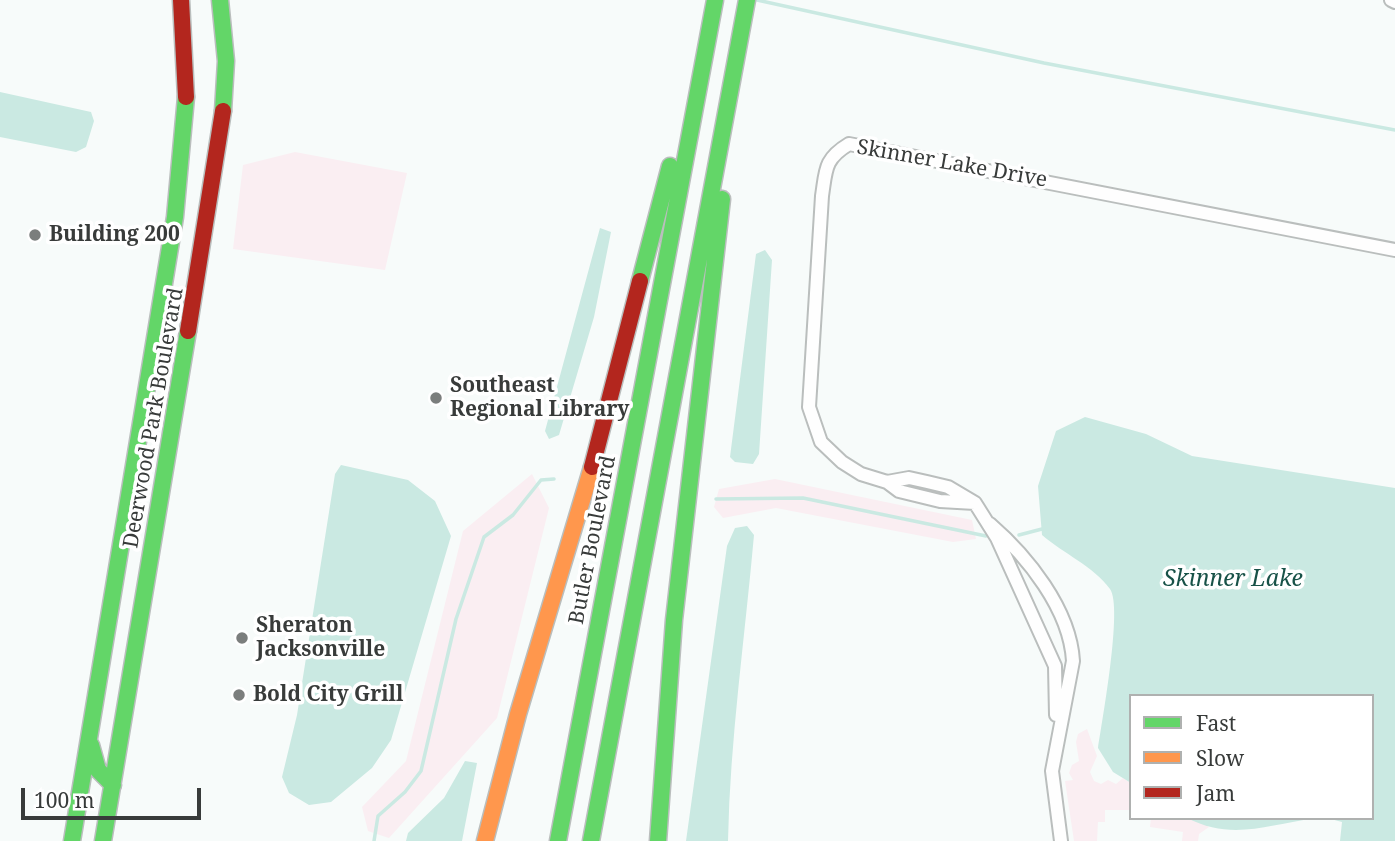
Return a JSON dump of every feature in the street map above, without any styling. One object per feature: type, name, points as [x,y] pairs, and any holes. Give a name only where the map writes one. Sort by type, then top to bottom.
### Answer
[{"type":"main road","name":"Deerwood Park Boulevard","points":[[72,841],[186,137],[188,41],[181,0]]},
{"type":"main road","name":"Deerwood Park Boulevard","points":[[103,841],[222,131],[226,61],[220,0]]},
{"type":"main road","name":"Butler Boulevard","points":[[558,841],[715,0]]},
{"type":"main road","points":[[591,841],[747,0]]},
{"type":"main road","points":[[485,841],[517,715],[576,526],[630,310],[710,23]]},
{"type":"main road","points":[[658,841],[674,620],[742,28]]},
{"type":"main road","points":[[89,740],[98,770],[113,785]]},
{"type":"street","name":"Skinner Lake Drive","points":[[1060,841],[1052,771],[1057,733],[1073,661],[1069,635],[1058,612],[1014,547],[990,524],[975,503],[940,501],[899,491],[887,482],[861,474],[842,462],[821,442],[809,407],[822,196],[827,164],[834,153],[849,144],[1395,250]]},
{"type":"street","name":"Skinner Lake Drive","points":[[990,524],[1055,666],[1057,733]]},
{"type":"street","points":[[1035,622],[1058,612]]},
{"type":"shaded area","points":[[295,152],[407,173],[385,270],[233,249],[243,165]]},
{"type":"shaded area","points":[[532,474],[549,508],[497,718],[389,838],[368,831],[362,807],[406,761],[463,531]]},
{"type":"shaded area","points":[[775,479],[972,520],[976,539],[953,542],[776,508],[723,518],[714,507],[719,489]]},
{"type":"shaded area","points":[[1087,729],[1097,756],[1090,772],[1094,781],[1101,784],[1108,780],[1116,784],[1123,778],[1129,782],[1129,810],[1105,810],[1105,822],[1098,822],[1097,841],[1074,841],[1065,781],[1073,780],[1069,773],[1072,765],[1079,761],[1076,742],[1078,734]]},
{"type":"shaded area","points":[[1151,820],[1199,820],[1209,827],[1199,834],[1198,841],[1182,841],[1183,832],[1150,827]]},
{"type":"water","points":[[0,92],[91,112],[94,121],[86,147],[76,152],[0,137]]},
{"type":"water","points":[[600,228],[611,232],[594,317],[559,435],[549,439],[545,431]]},
{"type":"water","points":[[765,250],[772,260],[759,454],[753,464],[735,462],[730,457],[756,254]]},
{"type":"water","name":"Skinner Lake","points":[[1085,417],[1146,434],[1192,456],[1395,488],[1395,841],[1340,841],[1342,822],[1334,820],[1374,820],[1374,694],[1129,694],[1129,782],[1113,772],[1098,748],[1113,640],[1113,600],[1110,589],[1087,567],[1042,535],[1038,486],[1056,431]]},
{"type":"water","points":[[341,465],[408,480],[435,501],[451,536],[391,740],[372,768],[331,802],[309,805],[289,793],[282,777],[297,715],[335,474]]},
{"type":"water","points":[[747,526],[754,535],[735,726],[728,841],[686,841],[727,546],[735,528]]},
{"type":"water","points":[[465,761],[477,763],[462,841],[406,841],[408,833],[444,798]]},
{"type":"water","points":[[1192,820],[1305,820],[1234,830],[1203,825]]},
{"type":"waterway","points":[[757,0],[1044,63],[1395,130]]},
{"type":"waterway","points":[[374,841],[378,816],[405,792],[421,771],[456,619],[484,537],[513,515],[541,480],[554,479]]},
{"type":"waterway","points":[[716,499],[803,498],[986,536]]},
{"type":"waterway","points":[[1019,535],[1042,529]]},
{"type":"traffic: fast","points":[[220,0],[226,61],[223,111]]},
{"type":"traffic: fast","points":[[558,841],[715,0]]},
{"type":"traffic: fast","points":[[591,841],[747,0]]},
{"type":"traffic: fast","points":[[72,841],[175,217],[186,97]]},
{"type":"traffic: fast","points":[[640,281],[670,166]]},
{"type":"traffic: fast","points":[[658,841],[674,620],[722,199]]},
{"type":"traffic: fast","points":[[103,841],[188,331]]},
{"type":"traffic: fast","points":[[91,745],[98,770],[113,785]]},
{"type":"traffic: slow","points":[[485,841],[518,714],[592,467]]},
{"type":"traffic: jam","points":[[181,0],[186,97]]},
{"type":"traffic: jam","points":[[188,331],[223,111]]},
{"type":"traffic: jam","points":[[592,467],[640,281]]},
{"type":"place","name":"Building 200","points":[[35,235]]},
{"type":"place","name":"Southeast Regional Library","points":[[436,398]]},
{"type":"place","name":"Sheraton Jacksonville","points":[[242,638]]},
{"type":"place","name":"Bold City Grill","points":[[239,695]]}]
